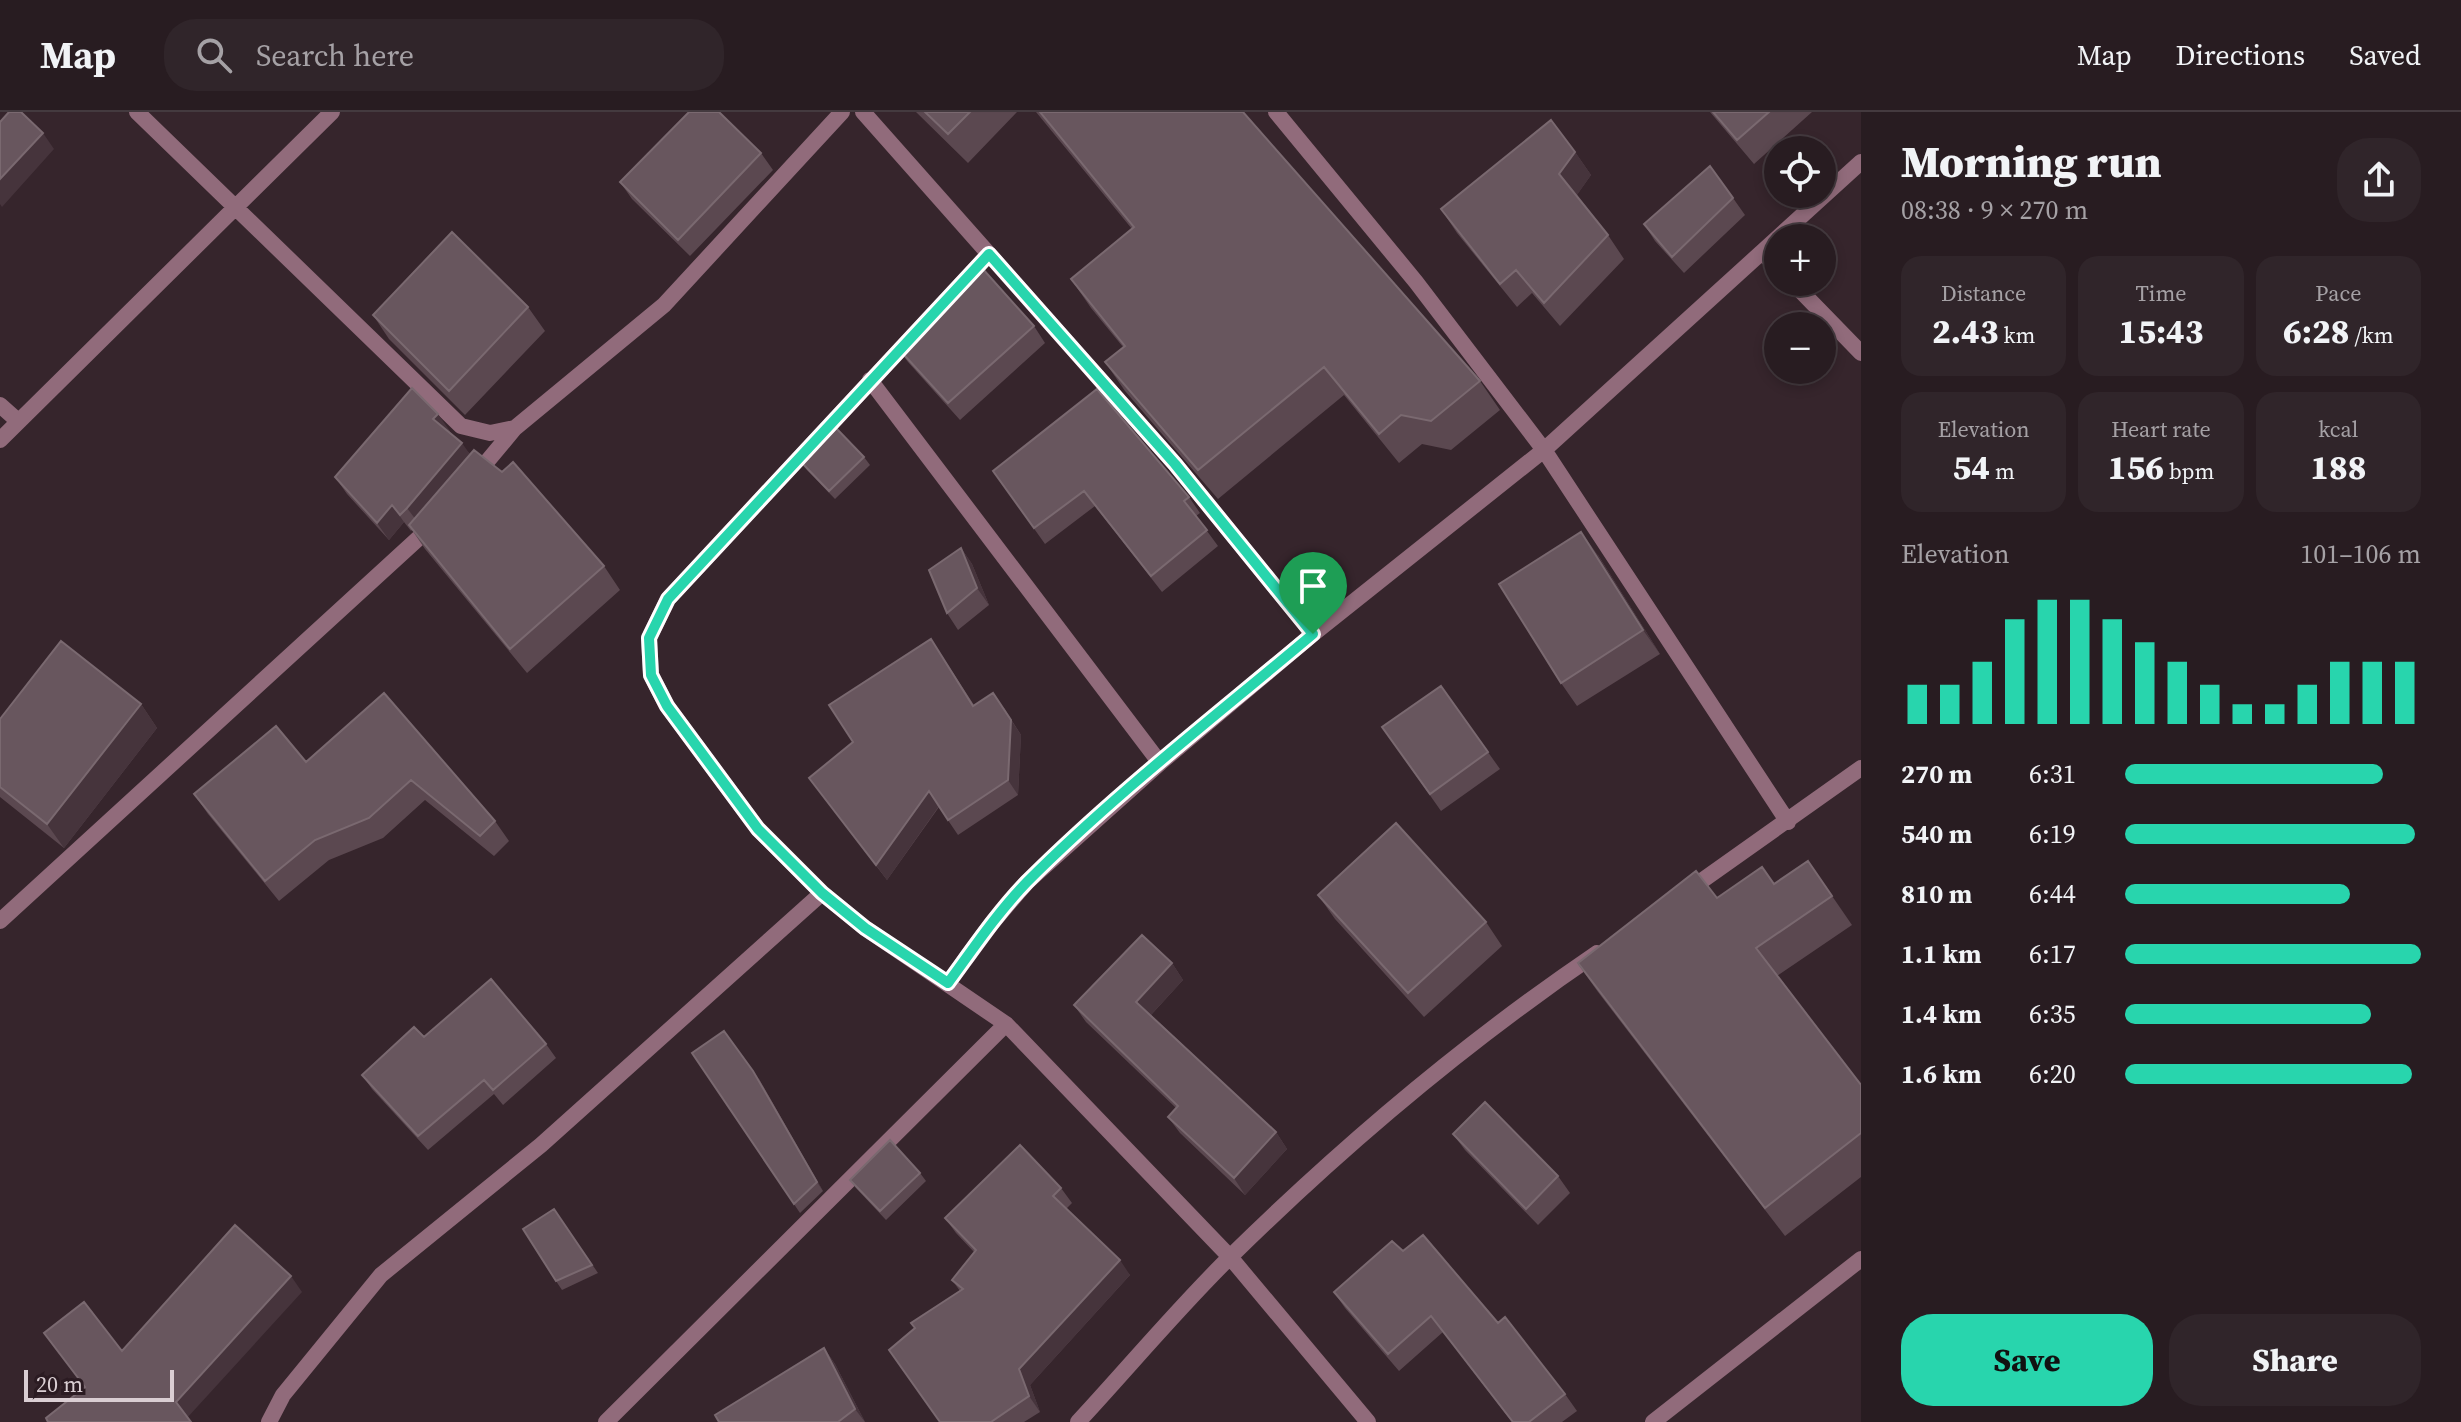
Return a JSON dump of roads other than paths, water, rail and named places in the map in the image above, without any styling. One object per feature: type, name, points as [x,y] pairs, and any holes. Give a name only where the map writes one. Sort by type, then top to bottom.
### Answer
[{"type":"street","points":[[137,112],[237,205],[461,426],[490,433],[515,428]]},
{"type":"street","points":[[0,440],[332,112]]},
{"type":"street","points":[[466,486],[515,428],[664,305],[842,112]]},
{"type":"street","points":[[863,112],[1175,464],[1313,634]]},
{"type":"street","points":[[1276,112],[1416,282],[1544,450],[1788,822]]},
{"type":"street","points":[[948,983],[1027,882],[1160,763],[1313,634],[1544,450],[1861,162]]},
{"type":"street","points":[[989,254],[668,599],[649,638],[651,675],[667,706],[758,829],[822,893],[865,928],[1006,1024],[1230,1257],[1368,1422]]},
{"type":"street","points":[[1806,296],[1861,353]]},
{"type":"street","points":[[870,380],[1160,763]]},
{"type":"street","points":[[0,405],[18,421]]},
{"type":"street","points":[[0,921],[415,543],[447,509]]},
{"type":"street","points":[[1674,900],[1861,768]]},
{"type":"street","points":[[269,1422],[283,1395],[381,1275],[541,1145],[822,893]]},
{"type":"street","points":[[1078,1422],[1230,1257],[1383,1115],[1510,1012],[1611,943]]},
{"type":"street","points":[[606,1422],[1006,1024]]},
{"type":"street","points":[[1653,1422],[1861,1259]]}]
